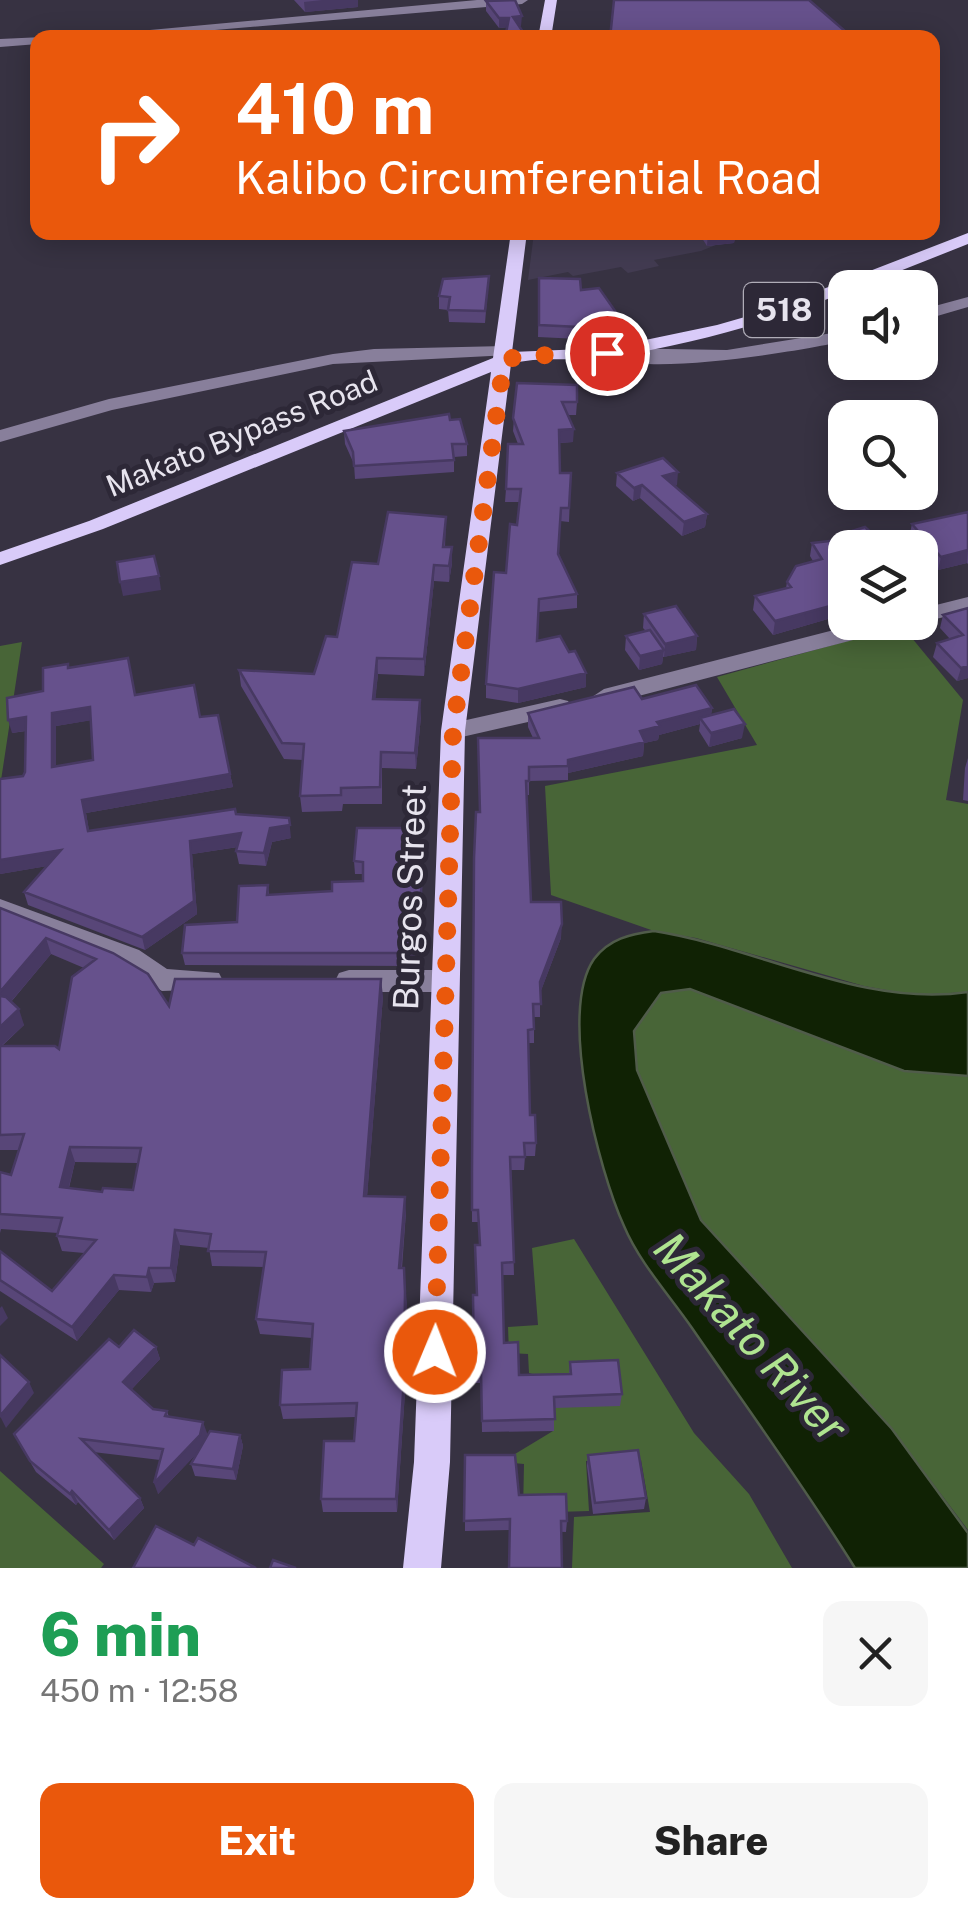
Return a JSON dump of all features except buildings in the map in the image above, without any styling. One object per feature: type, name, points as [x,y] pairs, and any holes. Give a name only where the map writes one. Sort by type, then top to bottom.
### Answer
[{"type":"main road","points":[[545,30],[550,0]]},
{"type":"main road","name":"518","points":[[505,356],[607,353],[744,324],[968,238]]},
{"type":"main road","name":"Burgos Street","points":[[422,1568],[432,1462],[453,731],[518,240]]},
{"type":"main road","name":"Makato Bypass Road","points":[[0,559],[96,525],[505,356]]},
{"type":"street","points":[[164,30],[522,0]]},
{"type":"street","points":[[0,43],[30,41]]},
{"type":"street","points":[[938,311],[968,302]]},
{"type":"street","points":[[607,353],[734,358],[828,339]]},
{"type":"street","points":[[0,436],[110,405],[333,360],[374,354],[505,356]]},
{"type":"street","points":[[938,612],[968,604]]},
{"type":"street","points":[[453,731],[519,718],[828,639]]},
{"type":"street","points":[[0,908],[130,958],[162,980],[234,981]]},
{"type":"street","points":[[313,981],[445,982]]},
{"type":"shaded area","points":[[533,240],[728,240],[701,251],[654,260],[659,266],[628,273],[621,267],[528,280]]},
{"type":"shaded area","points":[[851,640],[914,640],[963,700],[946,800],[968,804],[968,992],[914,995],[864,986],[696,938],[654,931],[551,895],[545,786],[757,745],[717,677]]},
{"type":"shaded area","points":[[22,642],[0,787],[0,646]]},
{"type":"shaded area","points":[[690,989],[904,1071],[968,1075],[968,1530],[892,1429],[702,1221],[637,1070],[634,1031],[661,993]]},
{"type":"shaded area","points":[[574,1239],[694,1433],[749,1494],[792,1568],[572,1568],[574,1517],[650,1512],[641,1460],[586,1461],[589,1511],[523,1513],[524,1464],[502,1462],[553,1431],[550,1379],[529,1373],[528,1354],[509,1353],[508,1327],[538,1325],[532,1248]]},
{"type":"shaded area","points":[[0,1471],[104,1564],[101,1568],[0,1568]]},
{"type":"water","name":"Makato River","points":[[654,931],[849,984],[928,995],[968,992],[968,1076],[904,1071],[690,989],[661,993],[634,1031],[637,1070],[701,1220],[892,1429],[968,1533],[968,1568],[855,1568],[630,1239],[614,1201],[594,1131],[581,1052],[580,1015],[584,983],[600,952],[621,939]]},
{"type":"route","points":[[435,1352],[453,731],[504,360],[607,353]]}]
